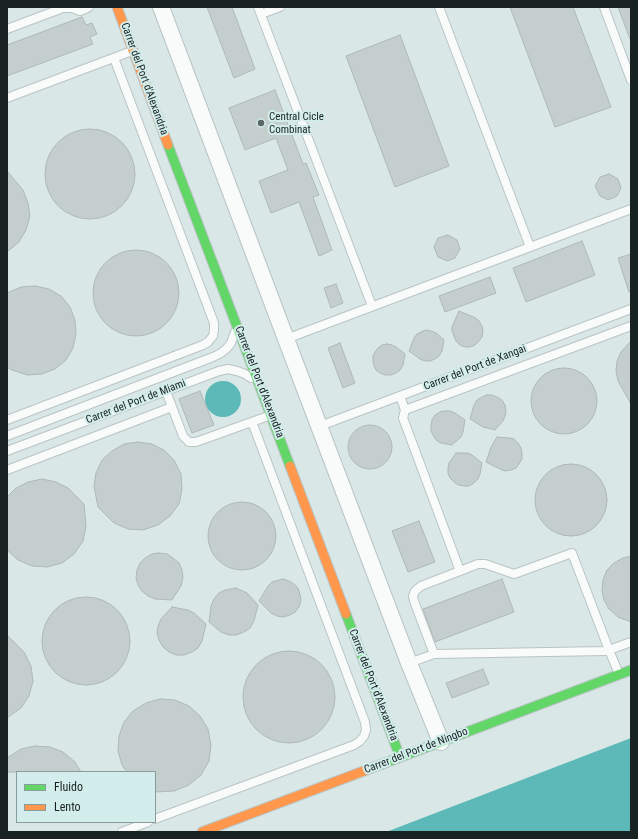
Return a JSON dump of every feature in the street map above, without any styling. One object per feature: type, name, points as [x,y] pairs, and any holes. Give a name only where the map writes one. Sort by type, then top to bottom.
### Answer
[{"type":"street","name":"Carrer del Port d'Alexandria","points":[[117,7],[400,757]]},
{"type":"street","points":[[162,7],[409,664],[441,742]]},
{"type":"street","name":"Carrer del Port de Ningbo","points":[[202,832],[631,670]]},
{"type":"lane","points":[[7,29],[63,7],[80,11],[89,7]]},
{"type":"lane","points":[[280,7],[260,11],[372,306]]},
{"type":"lane","points":[[439,7],[530,247]]},
{"type":"lane","points":[[604,7],[631,80]]},
{"type":"lane","points":[[7,98],[133,51]]},
{"type":"lane","points":[[7,420],[203,346],[213,336],[214,323],[114,58]]},
{"type":"lane","points":[[286,338],[631,209]]},
{"type":"lane","name":"Carrer del Port de Xangai","points":[[320,426],[631,309]]},
{"type":"lane","name":"Carrer del Port de Miami","points":[[7,436],[214,357],[232,343],[236,328],[234,318]]},
{"type":"lane","points":[[405,410],[631,326]]},
{"type":"lane","name":"Carrer del Port de Miami","points":[[7,451],[219,371],[228,369],[245,374],[254,380],[261,389]]},
{"type":"lane","points":[[166,391],[183,436],[189,442],[193,443],[271,415]]},
{"type":"lane","points":[[400,396],[405,410],[403,418],[460,571]]},
{"type":"lane","points":[[7,470],[172,407]]},
{"type":"lane","points":[[156,820],[354,745],[364,736],[366,730],[365,722],[252,422]]},
{"type":"lane","points":[[434,654],[413,596],[415,591],[421,586],[482,563],[514,574],[572,553],[619,675]]},
{"type":"lane","points":[[409,664],[434,654],[605,651],[631,642]]},
{"type":"lane","points":[[122,832],[145,823]]},
{"type":"water","points":[[227,381],[236,386],[240,392],[240,406],[236,412],[227,417],[219,417],[210,412],[206,406],[205,395],[210,386],[216,382]]},
{"type":"water","points":[[631,738],[631,832],[386,832]]},
{"type":"building","points":[[207,7],[232,7],[255,69],[234,78]]},
{"type":"building","points":[[510,7],[573,7],[611,107],[555,127]]},
{"type":"building","points":[[618,7],[631,7],[631,39],[630,39]]},
{"type":"building","points":[[82,17],[86,25],[92,23],[97,34],[90,37],[93,44],[7,76],[7,45]]},
{"type":"building","points":[[400,35],[449,166],[395,187],[346,56]]},
{"type":"building","points":[[275,90],[303,164],[306,163],[319,195],[313,197],[332,250],[319,256],[299,202],[271,213],[259,181],[288,170],[276,138],[245,150],[229,108]]},
{"type":"building","points":[[90,129],[107,133],[122,142],[131,157],[135,174],[131,191],[122,206],[107,215],[90,219],[73,215],[58,206],[49,191],[45,174],[49,157],[58,142],[73,133]]},
{"type":"building","points":[[7,171],[23,190],[28,203],[30,216],[26,230],[19,242],[7,252]]},
{"type":"building","points":[[609,174],[618,179],[621,188],[617,196],[608,200],[600,196],[595,186],[600,177]]},
{"type":"building","points":[[448,235],[457,240],[460,249],[455,258],[447,261],[438,257],[434,247],[438,238]]},
{"type":"building","points":[[582,241],[595,275],[526,302],[513,268]]},
{"type":"building","points":[[136,250],[144,251],[160,257],[172,269],[178,285],[178,301],[172,317],[160,329],[144,335],[136,336],[128,335],[112,329],[100,317],[94,301],[93,293],[94,285],[100,269],[112,257],[128,251]]},
{"type":"building","points":[[631,254],[631,291],[629,292],[618,258]]},
{"type":"building","points":[[490,277],[496,293],[445,312],[439,296]]},
{"type":"building","points":[[336,284],[343,303],[331,308],[324,288]]},
{"type":"building","points":[[35,286],[49,289],[61,296],[70,307],[75,320],[76,334],[73,348],[66,360],[55,369],[42,374],[27,375],[7,367],[7,293],[21,287]]},
{"type":"building","points":[[459,311],[476,318],[482,326],[482,337],[475,345],[470,347],[460,345],[456,341],[452,331],[452,327]]},
{"type":"building","points":[[426,330],[436,333],[444,340],[442,351],[439,356],[430,361],[420,359],[409,351],[417,334]]},
{"type":"building","points":[[631,341],[631,404],[618,381],[616,371],[617,361],[621,352]]},
{"type":"building","points":[[340,343],[355,383],[343,388],[328,348]]},
{"type":"building","points":[[387,344],[396,347],[405,354],[403,365],[400,370],[391,375],[385,375],[376,370],[373,361],[373,356],[378,348]]},
{"type":"building","points":[[564,368],[576,371],[587,378],[594,389],[597,401],[594,413],[587,424],[576,431],[564,434],[552,431],[541,424],[534,413],[531,401],[534,389],[541,378],[552,371]]},
{"type":"building","points":[[200,391],[214,425],[192,433],[179,399]]},
{"type":"building","points":[[487,395],[497,397],[502,400],[505,405],[506,411],[503,421],[495,430],[483,427],[470,419],[477,400]]},
{"type":"building","points":[[445,411],[455,413],[465,420],[461,437],[452,445],[441,443],[436,440],[431,431],[432,420],[435,415]]},
{"type":"building","points":[[366,425],[374,425],[379,426],[386,431],[391,438],[391,456],[386,463],[379,468],[366,469],[358,466],[351,459],[348,451],[348,443],[351,435],[358,428]]},
{"type":"building","points":[[497,437],[514,439],[518,443],[521,448],[522,459],[516,468],[505,471],[486,462],[491,447]]},
{"type":"building","points":[[138,442],[152,444],[164,450],[174,460],[181,474],[182,489],[179,504],[170,516],[158,525],[143,530],[128,529],[114,523],[98,507],[94,486],[96,473],[102,460],[112,451],[124,444]]},
{"type":"building","points":[[456,453],[468,453],[482,463],[478,479],[469,486],[458,485],[450,478],[448,473],[449,463]]},
{"type":"building","points":[[571,464],[585,467],[597,474],[604,486],[607,500],[604,514],[597,526],[585,533],[571,536],[557,533],[545,526],[538,514],[535,500],[538,486],[545,474],[557,467]]},
{"type":"building","points":[[42,479],[56,482],[68,488],[84,504],[86,526],[83,541],[74,554],[62,563],[47,567],[32,566],[18,560],[7,550],[7,497],[16,488],[28,482]]},
{"type":"building","points":[[242,502],[255,505],[266,512],[273,523],[276,536],[273,549],[266,560],[255,567],[242,570],[229,567],[218,560],[211,549],[208,536],[211,523],[218,512],[229,505]]},
{"type":"building","points":[[419,521],[435,562],[408,572],[392,531]]},
{"type":"building","points":[[152,554],[167,554],[173,558],[179,563],[182,570],[183,578],[181,586],[172,600],[155,599],[148,596],[138,585],[136,578],[140,563]]},
{"type":"building","points":[[631,556],[631,622],[618,617],[609,609],[604,600],[602,590],[603,580],[607,570],[614,563]]},
{"type":"building","points":[[283,579],[294,584],[298,588],[301,600],[299,607],[295,612],[283,617],[271,613],[259,601],[272,582]]},
{"type":"building","points":[[502,579],[514,612],[435,642],[423,609]]},
{"type":"building","points":[[236,588],[247,593],[258,605],[254,621],[250,628],[236,635],[229,635],[221,632],[209,622],[211,606],[219,593]]},
{"type":"building","points":[[86,597],[103,601],[117,610],[126,624],[130,641],[126,658],[117,672],[103,681],[86,685],[69,681],[55,672],[46,658],[42,641],[46,624],[55,610],[69,601]]},
{"type":"building","points":[[172,607],[188,610],[194,613],[206,624],[202,641],[198,648],[184,655],[176,655],[169,652],[163,647],[157,633],[161,619]]},
{"type":"building","points":[[7,635],[24,652],[31,666],[33,681],[29,696],[21,708],[7,718]]},
{"type":"building","points":[[289,651],[307,654],[322,664],[332,679],[335,697],[332,715],[322,730],[307,740],[289,743],[271,740],[256,730],[246,715],[243,697],[246,679],[256,664],[271,654]]},
{"type":"building","points":[[483,669],[489,684],[452,698],[446,683]]},
{"type":"building","points":[[160,699],[175,700],[189,706],[200,716],[208,729],[211,745],[209,761],[201,775],[189,785],[174,791],[156,792],[156,771],[126,771],[122,765],[118,751],[119,736],[124,722],[133,711],[146,703]]},
{"type":"building","points":[[35,746],[50,747],[63,752],[75,762],[80,771],[7,772],[7,758],[21,749]]},
{"type":"traffic: fast","points":[[168,145],[290,466]]},
{"type":"traffic: fast","points":[[346,614],[400,757]]},
{"type":"traffic: fast","points":[[369,769],[631,670]]},
{"type":"traffic: slow","points":[[117,7],[168,145]]},
{"type":"traffic: slow","points":[[290,466],[346,614]]},
{"type":"traffic: slow","points":[[202,832],[369,769]]},
{"type":"place","name":"Central Cicle Combinat","points":[[261,123]]}]
